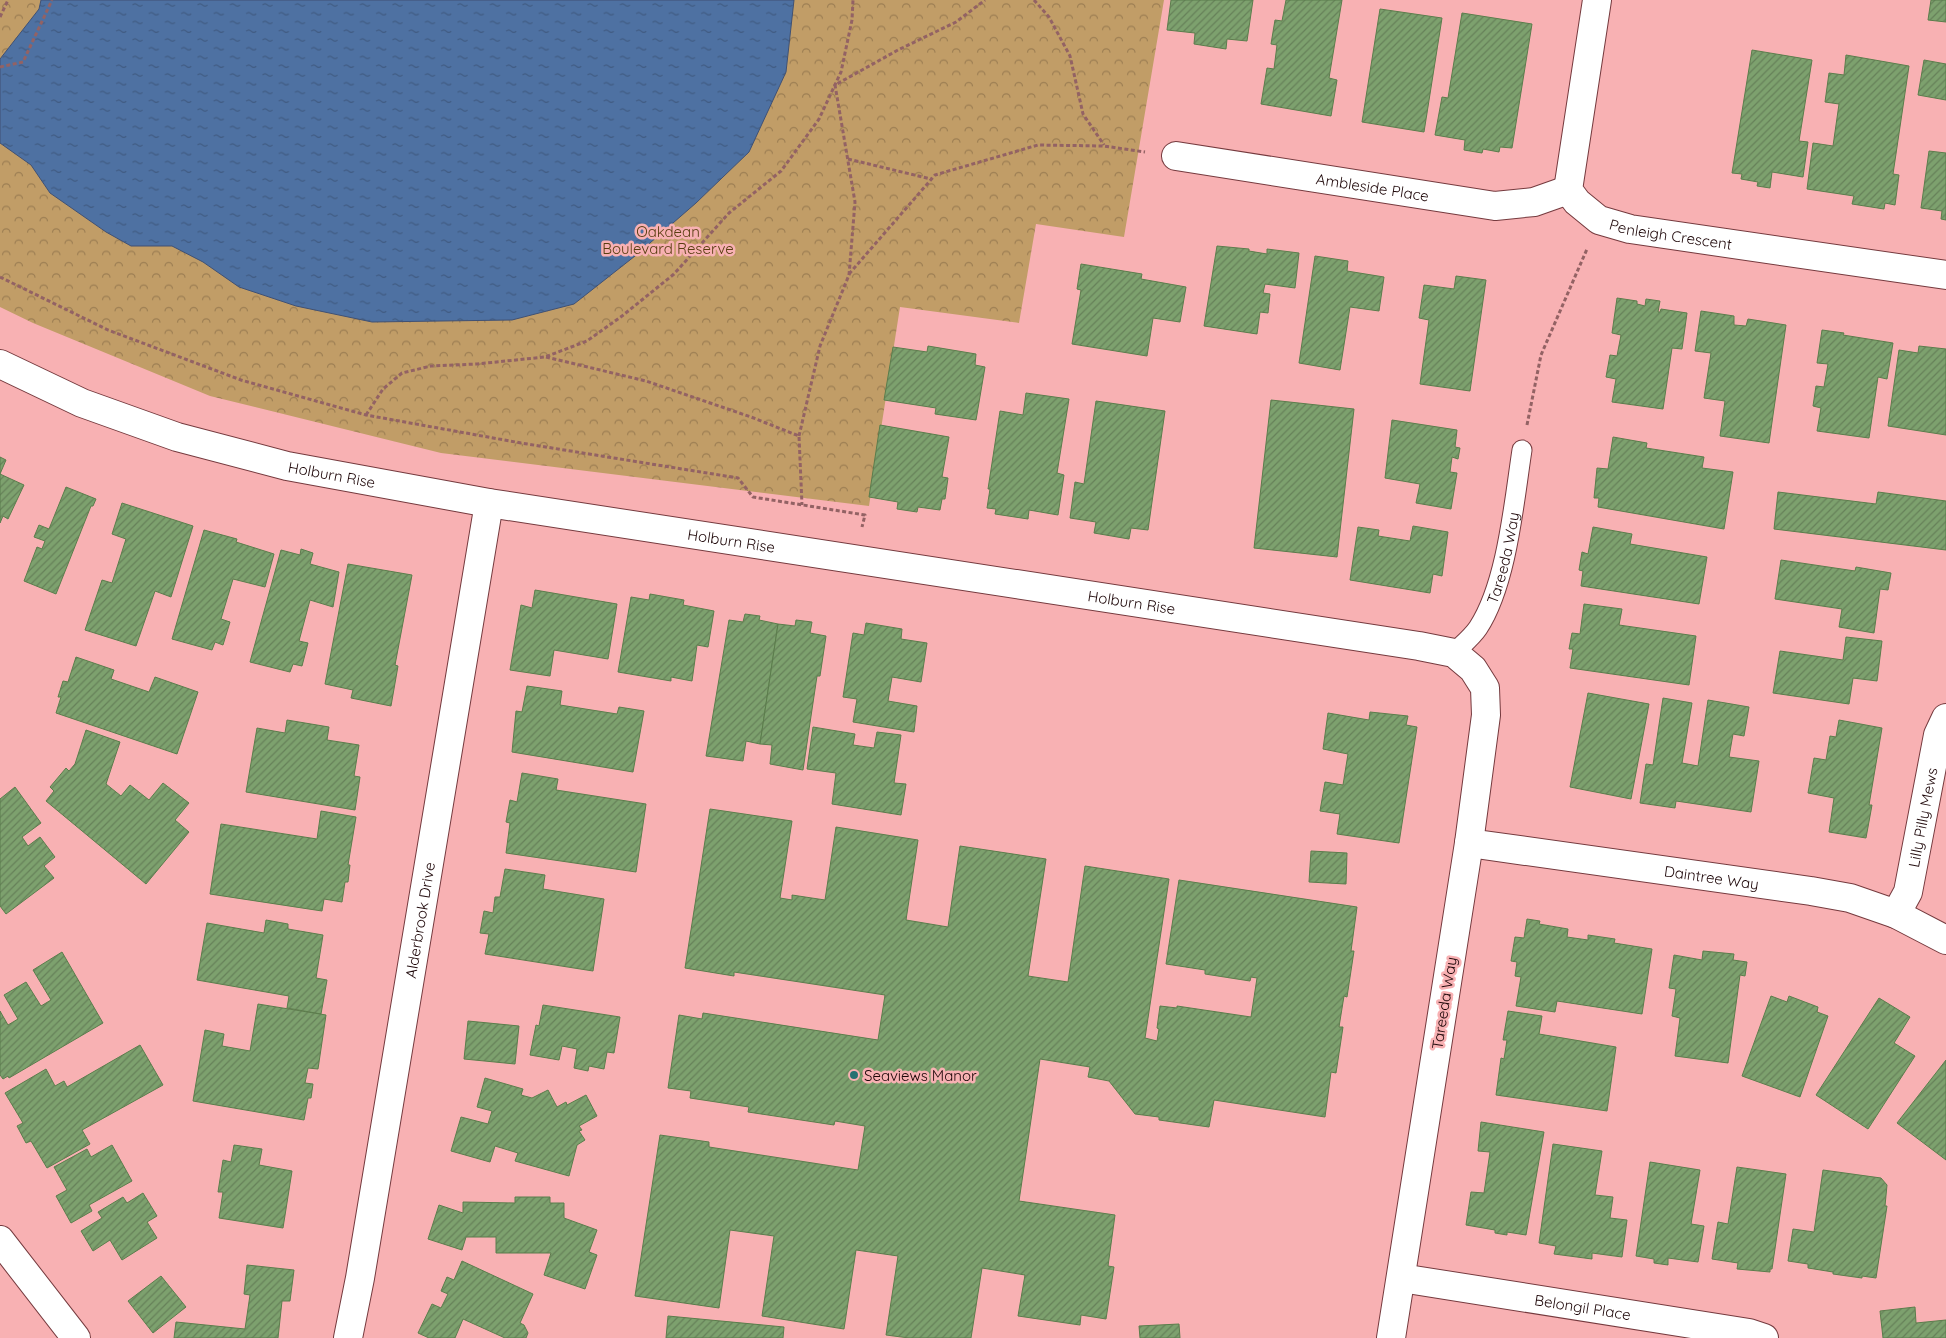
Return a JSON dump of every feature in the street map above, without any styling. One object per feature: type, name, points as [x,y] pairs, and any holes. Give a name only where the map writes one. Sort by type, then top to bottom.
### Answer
[{"type":"street","points":[[1568,190],[1597,0]]},
{"type":"street","name":"Ambleside Place","points":[[1176,156],[1495,206],[1534,202],[1568,190]]},
{"type":"street","name":"Penleigh Crescent","points":[[1568,190],[1577,202],[1599,220],[1630,229],[1946,275]]},
{"type":"street","name":"Holburn Rise","points":[[0,364],[82,403],[177,437],[287,466],[489,503],[1419,646],[1464,661]]},
{"type":"street","name":"Alderbrook Drive","points":[[348,1338],[360,1278],[489,503]]},
{"type":"street","name":"Tareeda Way","points":[[1391,1338],[1469,843],[1486,715],[1485,688],[1464,661]]},
{"type":"street","name":"Lilly Pilly Mews","points":[[1896,914],[1908,892],[1938,735],[1946,718]]},
{"type":"street","name":"Daintree Way","points":[[1469,843],[1850,898],[1896,914],[1946,940]]},
{"type":"street","points":[[0,1240],[76,1338]]},
{"type":"street","name":"Belongil Place","points":[[1401,1278],[1749,1333],[1764,1338]]},
{"type":"lane","name":"Tareeda Way","points":[[1464,661],[1492,602],[1499,579],[1522,450]]},
{"type":"path","points":[[0,17],[8,0]]},
{"type":"path","points":[[0,67],[23,62],[52,0]]},
{"type":"path","points":[[366,415],[383,389],[402,373],[431,366],[477,364],[545,357],[587,341],[622,316],[674,274],[729,213],[781,171],[819,119],[841,72],[852,20],[853,0]]},
{"type":"path","points":[[835,85],[898,50],[956,22],[985,0]]},
{"type":"path","points":[[1034,0],[1049,17],[1070,56],[1083,114],[1104,146]]},
{"type":"path","points":[[802,505],[799,436],[820,346],[849,275],[855,202],[835,85]]},
{"type":"path","points":[[849,275],[935,175],[1038,145],[1104,146],[1176,156]]},
{"type":"path","points":[[848,159],[932,178]]},
{"type":"path","points":[[1522,450],[1541,355],[1599,220]]},
{"type":"path","points":[[0,277],[108,330],[241,380],[366,415],[521,443],[738,478],[753,497],[864,515],[857,560]]},
{"type":"path","points":[[545,357],[646,381],[751,416],[799,436]]},
{"type":"green space","name":"Oakdean Boulevard Reserve","points":[[0,0],[1164,0],[1124,237],[1036,224],[1019,323],[900,307],[869,506],[441,453],[210,396],[33,323],[0,307]]},
{"type":"water","points":[[41,0],[794,0],[786,72],[749,152],[696,203],[635,256],[574,304],[512,320],[372,322],[296,306],[239,287],[203,262],[172,246],[131,246],[106,232],[50,193],[31,165],[0,143],[0,59],[39,9]]},
{"type":"building","points":[[1171,0],[1253,0],[1247,41],[1227,39],[1226,49],[1194,44],[1195,33],[1167,30]]},
{"type":"building","points":[[1286,0],[1342,0],[1329,78],[1337,80],[1331,116],[1261,104],[1267,68],[1274,69],[1277,45],[1271,44],[1275,20],[1282,21]]},
{"type":"building","points":[[1931,0],[1946,0],[1946,22],[1928,20]]},
{"type":"building","points":[[1380,9],[1442,18],[1424,132],[1362,122]]},
{"type":"building","points":[[1462,13],[1532,24],[1512,148],[1500,147],[1499,152],[1483,149],[1482,153],[1464,150],[1465,140],[1435,135],[1442,97],[1448,98]]},
{"type":"building","points":[[1752,50],[1812,60],[1799,141],[1808,142],[1803,177],[1772,172],[1770,188],[1757,186],[1758,182],[1741,179],[1742,174],[1732,173]]},
{"type":"building","points":[[1846,55],[1909,66],[1893,174],[1899,175],[1895,205],[1885,203],[1884,209],[1852,204],[1854,196],[1807,189],[1813,143],[1833,146],[1839,104],[1825,102],[1829,73],[1844,75]]},
{"type":"building","points":[[1924,60],[1946,64],[1946,100],[1918,95]]},
{"type":"building","points":[[1929,151],[1946,153],[1946,220],[1941,219],[1942,211],[1921,208]]},
{"type":"building","points":[[1217,246],[1249,249],[1249,251],[1267,254],[1267,249],[1299,253],[1295,288],[1265,284],[1263,293],[1270,294],[1268,313],[1260,312],[1257,334],[1204,326]]},
{"type":"building","points":[[1315,256],[1348,261],[1347,271],[1384,277],[1379,311],[1350,307],[1340,370],[1299,363]]},
{"type":"building","points":[[1081,264],[1142,274],[1141,279],[1186,287],[1180,322],[1153,318],[1147,356],[1072,344],[1081,290],[1077,289]]},
{"type":"building","points":[[1456,276],[1486,280],[1470,391],[1420,384],[1429,320],[1419,318],[1424,285],[1454,289]]},
{"type":"building","points":[[1617,298],[1637,301],[1637,304],[1645,306],[1646,299],[1660,301],[1658,312],[1661,309],[1687,313],[1682,349],[1672,348],[1663,409],[1612,402],[1616,379],[1606,377],[1610,355],[1617,356],[1621,335],[1612,333]]},
{"type":"building","points":[[1701,311],[1734,316],[1734,325],[1746,326],[1748,319],[1786,325],[1769,443],[1720,436],[1725,401],[1704,398],[1711,353],[1695,351]]},
{"type":"building","points":[[1822,330],[1893,343],[1887,379],[1878,377],[1869,438],[1817,431],[1821,408],[1813,406],[1816,386],[1824,387],[1828,364],[1817,363]]},
{"type":"building","points":[[928,346],[976,354],[975,365],[985,367],[976,420],[935,414],[936,408],[884,400],[893,347],[927,352]]},
{"type":"building","points":[[1919,346],[1946,349],[1946,435],[1888,426],[1899,350],[1918,353]]},
{"type":"building","points":[[1026,393],[1069,399],[1057,473],[1064,475],[1058,515],[1029,510],[1028,519],[995,514],[996,509],[987,508],[990,489],[988,489],[1000,411],[1023,415]]},
{"type":"building","points":[[1271,400],[1354,409],[1337,557],[1254,548]]},
{"type":"building","points":[[1096,401],[1165,411],[1148,530],[1131,528],[1129,539],[1094,533],[1096,522],[1070,518],[1075,482],[1084,484]]},
{"type":"building","points":[[1392,420],[1457,430],[1455,447],[1460,448],[1458,459],[1452,457],[1450,472],[1457,473],[1451,509],[1416,503],[1420,484],[1385,478]]},
{"type":"building","points":[[880,425],[949,437],[942,477],[948,478],[945,499],[942,499],[940,510],[918,507],[917,512],[897,509],[898,502],[869,497]]},
{"type":"building","points":[[1613,437],[1647,443],[1646,448],[1704,457],[1702,468],[1733,472],[1724,529],[1598,507],[1599,498],[1594,498],[1597,468],[1608,469]]},
{"type":"building","points":[[0,457],[6,460],[0,474]]},
{"type":"building","points":[[0,474],[24,485],[8,519],[3,516],[0,523]]},
{"type":"building","points":[[66,487],[96,499],[93,506],[91,506],[56,594],[24,581],[37,547],[42,549],[45,541],[34,537],[39,525],[49,529]]},
{"type":"building","points":[[1778,492],[1876,504],[1878,492],[1946,501],[1946,550],[1774,529]]},
{"type":"building","points":[[122,503],[193,526],[171,597],[155,591],[136,646],[85,630],[102,580],[112,583],[126,539],[112,534]]},
{"type":"building","points":[[1413,526],[1448,532],[1442,576],[1433,574],[1430,593],[1350,580],[1358,527],[1379,530],[1378,536],[1410,541]]},
{"type":"building","points":[[1593,527],[1632,534],[1630,544],[1707,557],[1699,604],[1581,586],[1583,571],[1579,570],[1582,552],[1588,554]]},
{"type":"building","points":[[204,530],[237,539],[236,542],[274,554],[265,587],[233,579],[221,619],[230,622],[223,645],[215,642],[212,650],[172,639]]},
{"type":"building","points":[[301,549],[313,553],[310,564],[339,572],[333,607],[310,600],[299,641],[308,643],[302,666],[293,664],[290,672],[250,662],[281,550],[300,555]]},
{"type":"building","points":[[1781,560],[1855,571],[1856,567],[1891,573],[1888,590],[1880,589],[1874,633],[1839,627],[1842,609],[1775,599]]},
{"type":"building","points":[[348,564],[412,575],[395,665],[398,666],[391,706],[351,698],[353,690],[325,684]]},
{"type":"building","points":[[535,590],[617,604],[608,659],[554,650],[550,676],[510,670],[521,605],[532,608]]},
{"type":"building","points":[[650,594],[684,600],[683,605],[714,611],[708,647],[697,645],[692,681],[671,677],[671,681],[618,672],[631,597],[649,600]]},
{"type":"building","points":[[1584,604],[1622,609],[1619,625],[1696,636],[1689,685],[1570,668],[1573,649],[1569,649],[1572,633],[1580,634]]},
{"type":"building","points":[[745,614],[760,616],[759,620],[778,624],[760,744],[746,741],[743,761],[706,756],[729,620],[743,622]]},
{"type":"building","points":[[796,620],[812,622],[810,633],[826,636],[820,676],[817,676],[803,770],[770,764],[772,745],[760,744],[778,624],[795,626]]},
{"type":"building","points":[[866,623],[902,629],[901,639],[927,643],[921,682],[892,677],[888,701],[917,706],[914,732],[853,722],[857,699],[843,697],[853,633],[864,635]]},
{"type":"building","points":[[1846,637],[1882,641],[1877,681],[1853,678],[1849,704],[1773,693],[1780,651],[1843,660]]},
{"type":"building","points":[[76,657],[114,670],[111,679],[149,692],[155,677],[198,692],[177,754],[56,713],[63,681],[68,682]]},
{"type":"building","points":[[527,686],[562,691],[560,705],[617,714],[619,707],[644,711],[633,772],[512,752],[516,711],[522,712]]},
{"type":"building","points":[[1588,693],[1649,704],[1631,799],[1570,787]]},
{"type":"building","points":[[1663,698],[1692,703],[1682,763],[1698,766],[1708,700],[1749,707],[1744,736],[1733,734],[1729,757],[1759,761],[1751,812],[1676,801],[1675,808],[1640,803],[1646,764],[1653,765]]},
{"type":"building","points":[[1370,712],[1408,716],[1406,725],[1417,727],[1399,843],[1337,834],[1340,814],[1320,811],[1325,782],[1343,785],[1348,754],[1323,749],[1328,713],[1369,720]]},
{"type":"building","points":[[287,720],[329,727],[327,740],[359,745],[354,776],[360,777],[355,810],[246,792],[257,728],[285,733]]},
{"type":"building","points":[[1839,720],[1882,728],[1869,805],[1872,805],[1866,838],[1829,832],[1834,798],[1808,793],[1814,758],[1826,760],[1830,736],[1836,737]]},
{"type":"building","points":[[813,727],[855,734],[853,745],[874,748],[877,732],[901,735],[894,783],[906,784],[901,815],[832,804],[836,773],[807,769]]},
{"type":"building","points":[[86,730],[120,742],[106,784],[121,796],[130,785],[149,800],[163,783],[189,803],[175,820],[189,832],[146,884],[46,801],[54,791],[50,787],[66,768],[69,771],[75,764]]},
{"type":"building","points":[[522,773],[558,779],[556,790],[646,804],[636,872],[506,853],[510,823],[506,822],[510,800],[517,802]]},
{"type":"building","points":[[15,787],[41,823],[22,837],[28,846],[40,837],[55,857],[44,866],[54,878],[6,914],[0,906],[0,799]]},
{"type":"building","name":"Seaviews Manor","points":[[710,809],[792,821],[780,898],[792,900],[792,895],[825,900],[836,827],[918,840],[906,920],[948,927],[960,846],[1046,859],[1028,976],[1068,982],[1085,866],[1169,879],[1145,1038],[1157,1041],[1160,1006],[1177,1008],[1177,1006],[1251,1017],[1257,978],[1251,977],[1250,981],[1205,974],[1205,970],[1166,964],[1179,880],[1357,907],[1351,951],[1354,951],[1347,997],[1344,996],[1339,1027],[1343,1027],[1336,1073],[1331,1072],[1325,1117],[1214,1100],[1209,1127],[1159,1120],[1159,1117],[1135,1114],[1109,1081],[1088,1077],[1090,1067],[1040,1059],[1019,1201],[1115,1215],[1108,1266],[1114,1267],[1106,1319],[1081,1315],[1080,1325],[1018,1316],[1025,1275],[982,1268],[971,1338],[909,1338],[886,1335],[898,1256],[856,1250],[844,1329],[762,1316],[774,1236],[730,1230],[719,1308],[635,1296],[660,1135],[709,1142],[709,1147],[858,1170],[865,1126],[835,1121],[834,1125],[748,1112],[749,1107],[690,1098],[691,1091],[668,1088],[679,1015],[702,1019],[703,1013],[878,1040],[885,995],[734,972],[734,976],[685,968]]},
{"type":"building","points":[[321,811],[356,817],[348,865],[350,865],[348,882],[345,882],[342,902],[324,899],[322,911],[210,894],[221,824],[317,839]]},
{"type":"building","points":[[1311,851],[1347,853],[1346,884],[1309,882]]},
{"type":"building","points":[[505,869],[545,875],[543,889],[604,899],[593,971],[485,954],[489,934],[480,933],[484,911],[493,913],[495,897],[500,897]]},
{"type":"building","points":[[1527,919],[1540,921],[1539,924],[1568,929],[1567,937],[1588,940],[1588,935],[1615,939],[1614,943],[1652,949],[1642,1014],[1557,1001],[1555,1012],[1516,1006],[1521,977],[1515,976],[1517,962],[1511,961],[1515,937],[1524,938]]},
{"type":"building","points":[[266,920],[288,924],[288,929],[323,935],[316,978],[327,980],[321,1014],[287,1008],[289,996],[197,980],[207,923],[264,933]]},
{"type":"building","points":[[1703,951],[1734,954],[1733,960],[1747,962],[1745,976],[1740,975],[1728,1063],[1675,1056],[1680,1018],[1672,1016],[1676,989],[1669,988],[1674,955],[1702,960]]},
{"type":"building","points":[[62,952],[103,1023],[9,1078],[8,1076],[3,1079],[0,1075],[0,1011],[8,1025],[18,1019],[4,995],[26,982],[41,1006],[51,1000],[33,970]]},
{"type":"building","points":[[1771,996],[1787,1002],[1789,996],[1818,1007],[1817,1012],[1828,1016],[1800,1097],[1742,1076]]},
{"type":"building","points":[[1879,998],[1910,1017],[1894,1043],[1915,1056],[1868,1129],[1816,1095]]},
{"type":"building","points":[[258,1004],[326,1015],[318,1069],[308,1068],[305,1083],[313,1084],[304,1120],[193,1101],[205,1030],[224,1034],[222,1046],[250,1051]]},
{"type":"building","points":[[543,1005],[620,1017],[614,1053],[607,1052],[604,1069],[589,1066],[588,1071],[574,1068],[577,1049],[562,1046],[559,1060],[530,1055],[536,1025],[539,1026]]},
{"type":"building","points":[[1508,1011],[1542,1016],[1539,1034],[1616,1047],[1607,1111],[1496,1095],[1501,1058],[1504,1059],[1507,1040],[1503,1040]]},
{"type":"building","points":[[468,1021],[519,1026],[515,1064],[464,1059]]},
{"type":"building","points":[[140,1045],[163,1085],[82,1130],[90,1144],[47,1168],[31,1141],[26,1143],[17,1126],[23,1123],[5,1093],[46,1069],[55,1086],[64,1081],[67,1087]]},
{"type":"building","points":[[1946,1060],[1946,1160],[1897,1123]]},
{"type":"building","points":[[485,1078],[523,1089],[521,1095],[532,1098],[548,1090],[557,1107],[566,1102],[567,1105],[586,1095],[597,1116],[579,1126],[582,1130],[579,1131],[585,1140],[577,1145],[569,1176],[515,1161],[518,1153],[495,1146],[490,1162],[451,1151],[461,1117],[488,1124],[492,1111],[477,1107]]},
{"type":"building","points":[[1481,1122],[1544,1132],[1526,1235],[1507,1232],[1507,1235],[1495,1233],[1495,1230],[1466,1225],[1471,1192],[1484,1193],[1490,1152],[1478,1151]]},
{"type":"building","points":[[1553,1144],[1602,1151],[1595,1195],[1613,1197],[1610,1218],[1627,1220],[1622,1257],[1592,1253],[1592,1259],[1554,1254],[1556,1246],[1539,1243]]},
{"type":"building","points":[[112,1145],[132,1181],[89,1205],[92,1211],[71,1223],[56,1196],[67,1190],[54,1167],[87,1149],[91,1157]]},
{"type":"building","points":[[234,1145],[262,1149],[259,1165],[292,1171],[283,1228],[219,1218],[223,1192],[218,1192],[223,1160],[231,1162]]},
{"type":"building","points":[[1650,1162],[1700,1170],[1691,1224],[1704,1226],[1698,1262],[1668,1258],[1668,1265],[1654,1263],[1654,1259],[1636,1256]]},
{"type":"building","points":[[1737,1167],[1786,1174],[1770,1272],[1737,1269],[1738,1263],[1712,1259],[1718,1222],[1728,1224]]},
{"type":"building","points":[[1823,1170],[1881,1178],[1887,1185],[1885,1206],[1887,1206],[1876,1278],[1833,1274],[1833,1272],[1808,1268],[1808,1264],[1788,1261],[1793,1229],[1814,1232]]},
{"type":"building","points":[[143,1193],[157,1216],[147,1222],[157,1238],[122,1260],[110,1240],[93,1251],[81,1231],[102,1218],[98,1212],[123,1197],[127,1203]]},
{"type":"building","points":[[515,1197],[550,1197],[550,1203],[564,1203],[564,1218],[597,1230],[589,1252],[597,1255],[585,1289],[544,1275],[551,1253],[496,1253],[496,1237],[466,1237],[462,1250],[428,1239],[439,1205],[463,1213],[463,1202],[515,1203]]},
{"type":"building","points":[[462,1261],[533,1294],[520,1323],[524,1325],[528,1333],[526,1338],[505,1338],[463,1319],[455,1338],[429,1338],[418,1333],[432,1304],[441,1308],[448,1294],[441,1291],[447,1277],[454,1280]]},
{"type":"building","points":[[247,1265],[294,1270],[290,1301],[282,1301],[278,1338],[174,1338],[176,1322],[245,1329],[250,1295],[244,1294]]},
{"type":"building","points":[[161,1276],[186,1307],[153,1333],[128,1301]]},
{"type":"building","points":[[1915,1307],[1916,1323],[1946,1320],[1946,1338],[1883,1338],[1880,1311]]},
{"type":"building","points":[[668,1316],[784,1327],[783,1338],[666,1338]]},
{"type":"building","points":[[1179,1324],[1180,1338],[1140,1338],[1139,1326]]},
{"type":"place","name":"Seaviews Manor","points":[[854,1075]]}]
